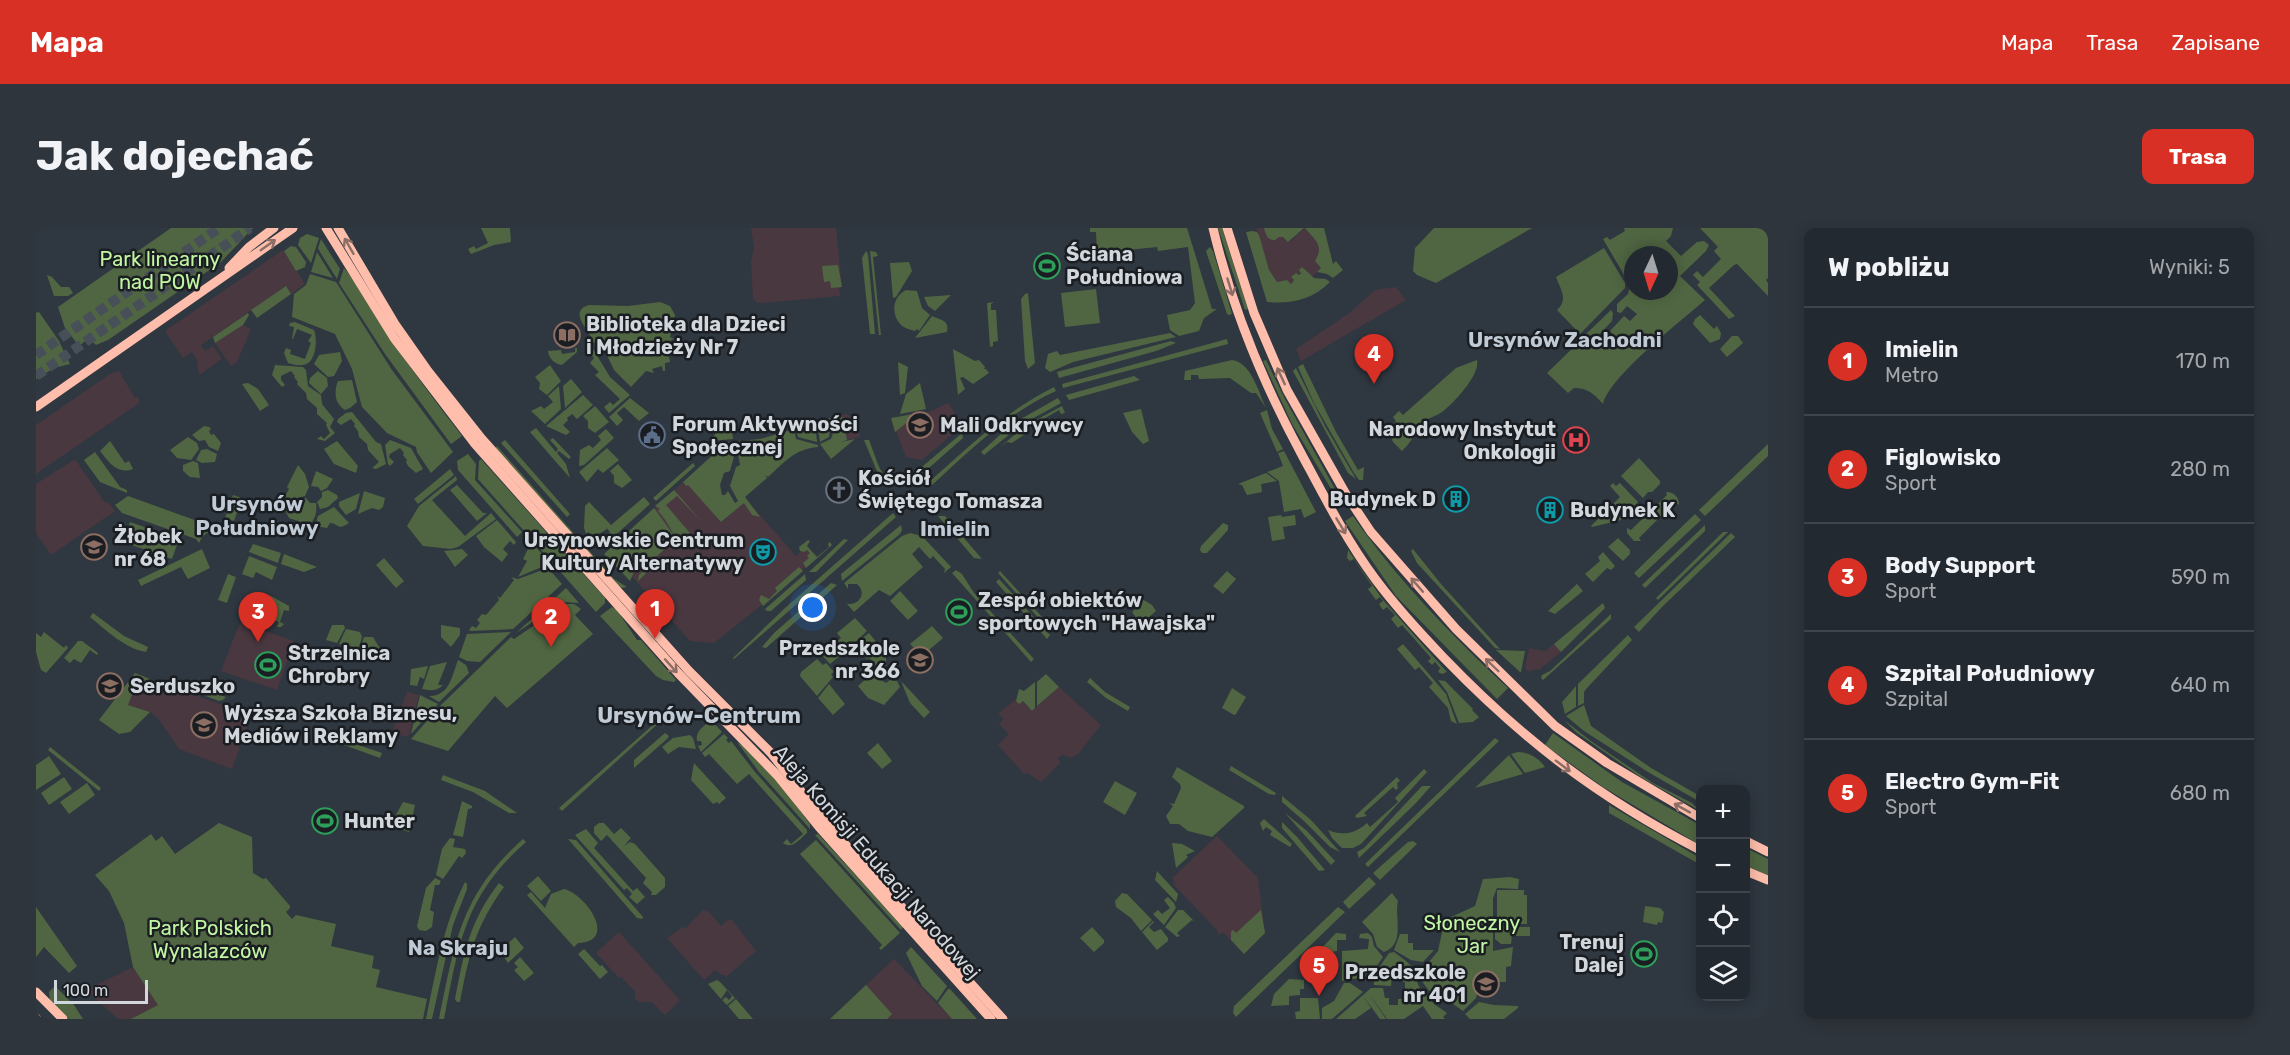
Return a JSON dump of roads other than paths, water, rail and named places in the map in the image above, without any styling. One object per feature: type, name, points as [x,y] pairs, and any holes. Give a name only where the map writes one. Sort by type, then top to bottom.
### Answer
[{"type":"main road","points":[[217,280],[249,247],[274,228]]},
{"type":"main road","points":[[36,407],[293,228]]},
{"type":"main road","name":"Aleja Komisji Edukacji Narodowej","points":[[326,228],[394,338],[471,440],[654,646],[777,775],[819,827],[992,1019]]},
{"type":"main road","name":"Aleja Komisji Edukacji Narodowej","points":[[338,228],[381,303],[482,439],[675,656],[771,753],[825,822],[1003,1019]]},
{"type":"main road","points":[[1213,228],[1239,318],[1270,392],[1339,523],[1387,594],[1409,622],[1528,739],[1624,808],[1696,847]]},
{"type":"main road","points":[[1227,228],[1254,313],[1287,390],[1339,482],[1371,532],[1472,644],[1556,726],[1607,763],[1696,815]]},
{"type":"main road","points":[[1750,843],[1768,852]]},
{"type":"main road","points":[[1750,873],[1768,880]]},
{"type":"main road","points":[[36,992],[63,1019]]},
{"type":"tunnel","points":[[36,355],[219,228]]},
{"type":"tunnel","points":[[36,376],[250,228]]},
{"type":"place","name":"Ściana Południowa","points":[[1047,266]]},
{"type":"place","name":"Biblioteka dla Dzieci i Młodzieży Nr 7","points":[[567,335]]},
{"type":"place","name":"Szpital Południowy","points":[[1374,384]]},
{"type":"place","name":"Mali Odkrywcy","points":[[920,425]]},
{"type":"place","name":"Forum Aktywności Społecznej","points":[[652,435]]},
{"type":"place","name":"Narodowy Instytut Onkologii","points":[[1576,440]]},
{"type":"place","name":"Kościół Świętego Tomasza","points":[[839,490]]},
{"type":"place","name":"Budynek D","points":[[1456,499]]},
{"type":"place","name":"Budynek K","points":[[1550,510]]},
{"type":"place","name":"Żłobek nr 68","points":[[94,547]]},
{"type":"place","name":"Ursynowskie Centrum Kultury Alternatywy","points":[[763,552]]},
{"type":"place","name":"Zespół obiektów sportowych \"Hawajska\"","points":[[959,612]]},
{"type":"place","name":"Imielin","points":[[655,639]]},
{"type":"place","name":"Body Support","points":[[258,642]]},
{"type":"place","name":"Figlowisko","points":[[551,647]]},
{"type":"place","name":"Przedszkole nr 366","points":[[920,660]]},
{"type":"place","name":"Strzelnica Chrobry","points":[[268,665]]},
{"type":"place","name":"Serduszko","points":[[110,686]]},
{"type":"place","name":"Wyższa Szkoła Biznesu, Mediów i Reklamy","points":[[204,725]]},
{"type":"place","name":"Hunter","points":[[325,821]]},
{"type":"place","name":"Trenuj Dalej","points":[[1644,954]]},
{"type":"place","name":"Przedszkole nr 401","points":[[1486,984]]},
{"type":"place","name":"Electro Gym-Fit","points":[[1319,996]]},
{"type":"district","name":"Ursynów Zachodni","points":[[1565,340]]},
{"type":"district","name":"Ursynów Południowy","points":[[257,516]]},
{"type":"district","name":"Imielin","points":[[955,529]]},
{"type":"district","name":"Ursynów-Centrum","points":[[699,715]]},
{"type":"district","name":"Na Skraju","points":[[458,948]]},
{"type":"park label","name":"Park linearny nad POW","points":[[160,270]]},
{"type":"park label","name":"Słoneczny Jar","points":[[1472,934]]},
{"type":"park label","name":"Park Polskich Wynalazców","points":[[210,940]]}]
